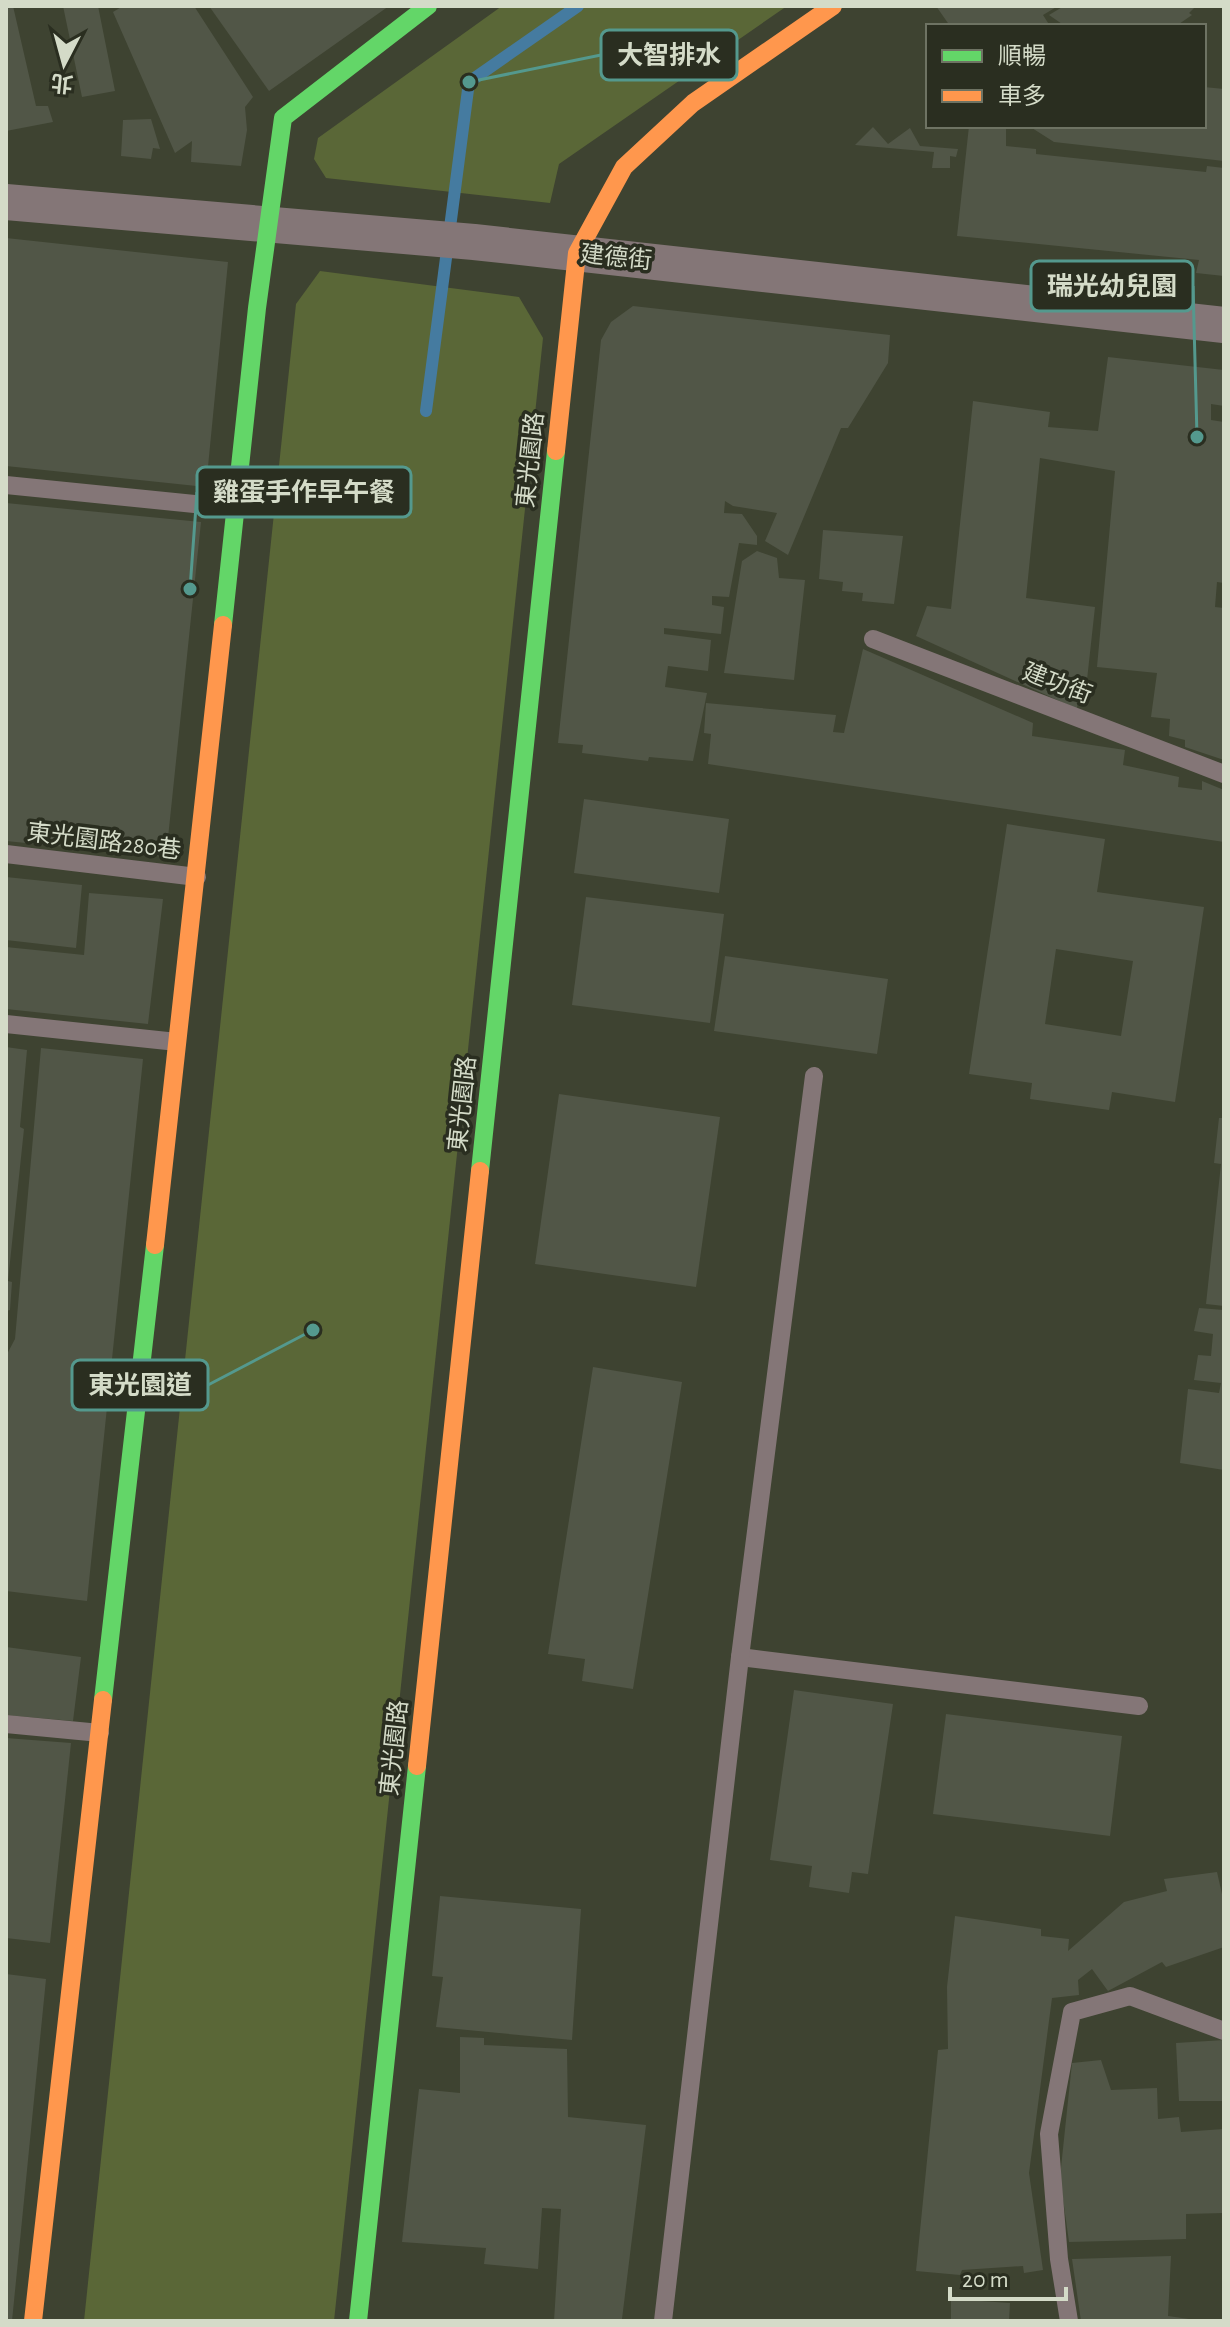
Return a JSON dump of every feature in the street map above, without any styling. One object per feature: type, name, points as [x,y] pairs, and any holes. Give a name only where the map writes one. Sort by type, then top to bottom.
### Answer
[{"type":"street","points":[[33,2321],[197,877],[234,508],[267,226],[283,118],[428,6]]},
{"type":"street","name":"東光園路","points":[[358,2321],[577,253],[624,167],[693,103],[833,6]]},
{"type":"street","name":"建德街","points":[[6,202],[474,242],[1224,325]]},
{"type":"lane","points":[[6,485],[234,508]]},
{"type":"lane","name":"建功街","points":[[873,639],[1224,774]]},
{"type":"lane","name":"東光園路280巷","points":[[6,854],[197,877]]},
{"type":"lane","points":[[6,1024],[177,1042]]},
{"type":"lane","points":[[663,2321],[740,1657],[814,1076]]},
{"type":"lane","points":[[740,1657],[1139,1706]]},
{"type":"lane","points":[[6,1724],[100,1733]]},
{"type":"lane","points":[[1069,2321],[1059,2259],[1049,2134],[1072,2012],[1130,1996],[1224,2031]]},
{"type":"green space","points":[[502,6],[787,6],[559,164],[550,203],[326,178],[314,159],[318,138]]},
{"type":"green space","points":[[320,271],[519,297],[543,338],[334,2321],[84,2321],[296,304]]},
{"type":"building","points":[[6,6],[13,6],[36,106],[48,106],[53,122],[6,131]]},
{"type":"building","points":[[63,6],[98,6],[115,91],[82,97]]},
{"type":"building","points":[[123,6],[194,6],[253,97],[245,107],[247,130],[241,166],[191,162],[192,141],[175,153],[113,12]]},
{"type":"building","points":[[209,6],[389,6],[269,91]]},
{"type":"building","points":[[936,6],[1058,6],[1043,15],[1049,24],[949,24]]},
{"type":"building","points":[[1064,6],[1196,6],[1189,13],[1192,15],[1179,24],[1062,24],[1049,15]]},
{"type":"building","points":[[1206,87],[1224,89],[1224,161],[1054,142],[1032,128],[1206,128]]},
{"type":"building","points":[[151,119],[160,149],[153,148],[151,159],[121,156],[123,120]]},
{"type":"building","points":[[873,127],[888,144],[910,128],[920,146],[958,149],[956,157],[950,156],[950,168],[932,168],[934,152],[855,145]]},
{"type":"building","points":[[969,128],[1006,128],[1006,146],[1036,149],[1036,154],[1206,172],[1207,166],[1224,168],[1224,276],[1196,273],[1199,260],[957,236]]},
{"type":"building","points":[[6,238],[228,262],[206,487],[6,466]]},
{"type":"building","points":[[633,306],[890,335],[888,363],[848,428],[841,428],[788,555],[765,541],[777,513],[733,506],[725,501],[724,513],[742,514],[757,536],[757,545],[739,543],[729,597],[712,596],[712,605],[724,607],[721,634],[664,628],[664,634],[711,640],[708,671],[668,666],[665,687],[707,693],[693,761],[649,757],[648,761],[582,753],[583,745],[558,743],[601,340],[611,322]]},
{"type":"building","points":[[1108,357],[1224,370],[1224,406],[1211,404],[1211,420],[1224,422],[1224,583],[1217,582],[1215,607],[1224,608],[1224,760],[1185,747],[1185,740],[1169,736],[1170,719],[1151,717],[1157,673],[1097,667],[1115,471],[1040,458],[1026,598],[1095,607],[1086,689],[1079,688],[1077,709],[916,636],[927,606],[951,609],[973,401],[1050,412],[1048,427],[1098,431]]},
{"type":"building","points":[[6,503],[201,522],[166,857],[6,841]]},
{"type":"building","points":[[823,530],[903,536],[894,604],[862,601],[863,593],[842,591],[843,582],[819,579]]},
{"type":"building","points":[[757,551],[777,558],[779,578],[805,580],[794,680],[724,673],[742,561]]},
{"type":"building","points":[[863,649],[1033,723],[1032,736],[1125,750],[1123,765],[1179,777],[1178,787],[1202,790],[1202,781],[1224,790],[1224,842],[708,764],[711,734],[704,733],[706,703],[836,715],[833,732],[844,733]]},
{"type":"building","points":[[584,799],[729,819],[719,893],[574,873]]},
{"type":"building","points":[[1007,824],[1105,839],[1097,892],[1204,907],[1175,1102],[1112,1092],[1109,1110],[1030,1099],[1032,1083],[969,1074]],"holes":[[[1056,949],[1133,961],[1121,1036],[1045,1024]]]},
{"type":"building","points":[[6,877],[82,885],[76,948],[6,940]]},
{"type":"building","points":[[89,893],[163,899],[148,1024],[6,1009],[6,947],[84,955]]},
{"type":"building","points":[[586,897],[724,914],[710,1023],[572,1005]]},
{"type":"building","points":[[725,956],[888,979],[877,1054],[714,1031]]},
{"type":"building","points":[[6,1047],[27,1050],[20,1127],[24,1129],[8,1281],[12,1282],[10,1310],[6,1311]]},
{"type":"building","points":[[41,1048],[143,1059],[87,1601],[6,1591],[6,1356],[15,1339]]},
{"type":"building","points":[[559,1094],[720,1117],[696,1287],[535,1264]]},
{"type":"building","points":[[1219,1118],[1224,1118],[1224,1306],[1206,1304],[1221,1164],[1214,1163]]},
{"type":"building","points":[[1199,1308],[1224,1310],[1224,1470],[1180,1463],[1188,1389],[1219,1393],[1221,1383],[1194,1380],[1198,1355],[1211,1356],[1213,1334],[1194,1331]]},
{"type":"building","points":[[593,1367],[682,1382],[633,1689],[582,1681],[585,1659],[548,1654]]},
{"type":"building","points":[[6,1647],[81,1657],[73,1721],[6,1715]]},
{"type":"building","points":[[794,1690],[893,1704],[868,1874],[852,1872],[849,1893],[809,1887],[812,1866],[770,1860]]},
{"type":"building","points":[[946,1714],[1122,1736],[1110,1836],[933,1814]]},
{"type":"building","points":[[6,1738],[71,1743],[50,1943],[6,1938]]},
{"type":"building","points":[[1217,1872],[1224,1903],[1224,1947],[1166,1967],[1162,1962],[1108,1991],[1092,1969],[1078,1980],[1079,1995],[1052,1998],[1029,2173],[1043,2270],[1024,2273],[1023,2266],[962,2270],[960,2275],[916,2271],[938,2050],[948,2049],[947,1987],[955,1916],[1041,1929],[1041,1936],[1069,1939],[1068,1951],[1124,1902],[1167,1891],[1164,1879]]},
{"type":"building","points":[[440,1896],[581,1909],[572,2040],[436,2027],[443,1977],[432,1976]]},
{"type":"building","points":[[6,1974],[46,1979],[12,2321],[6,2321]]},
{"type":"building","points":[[460,2037],[484,2038],[484,2045],[567,2049],[568,2117],[646,2125],[622,2319],[554,2321],[561,2209],[542,2208],[538,2269],[484,2264],[486,2248],[402,2242],[419,2089],[460,2093]]},
{"type":"building","points":[[1224,2040],[1224,2101],[1179,2101],[1176,2043]]},
{"type":"building","points":[[1101,2060],[1111,2090],[1157,2088],[1158,2119],[1179,2117],[1181,2132],[1224,2129],[1224,2213],[1186,2214],[1186,2239],[1069,2242],[1060,2177],[1072,2063]]},
{"type":"building","points":[[1171,2256],[1168,2316],[1203,2321],[1081,2321],[1072,2259]]},
{"type":"building","points":[[951,2299],[1010,2303],[1009,2321],[951,2321]]},
{"type":"waterway","points":[[426,411],[469,82],[578,6]]},
{"type":"traffic: fast","points":[[223,625],[257,308],[283,118],[428,6]]},
{"type":"traffic: fast","points":[[480,1171],[556,451]]},
{"type":"traffic: fast","points":[[103,1700],[155,1245]]},
{"type":"traffic: fast","points":[[358,2321],[417,1766]]},
{"type":"traffic: slow","points":[[556,451],[577,253],[624,167],[693,103],[833,6]]},
{"type":"traffic: slow","points":[[155,1245],[223,625]]},
{"type":"traffic: slow","points":[[417,1766],[480,1171]]},
{"type":"traffic: slow","points":[[33,2321],[103,1700]]},
{"type":"place","name":"大智排水","points":[[469,82]]},
{"type":"place","name":"瑞光幼兒園","points":[[1197,437]]},
{"type":"place","name":"雞蛋手作早午餐","points":[[190,589]]},
{"type":"place","name":"東光園道","points":[[313,1330]]}]
